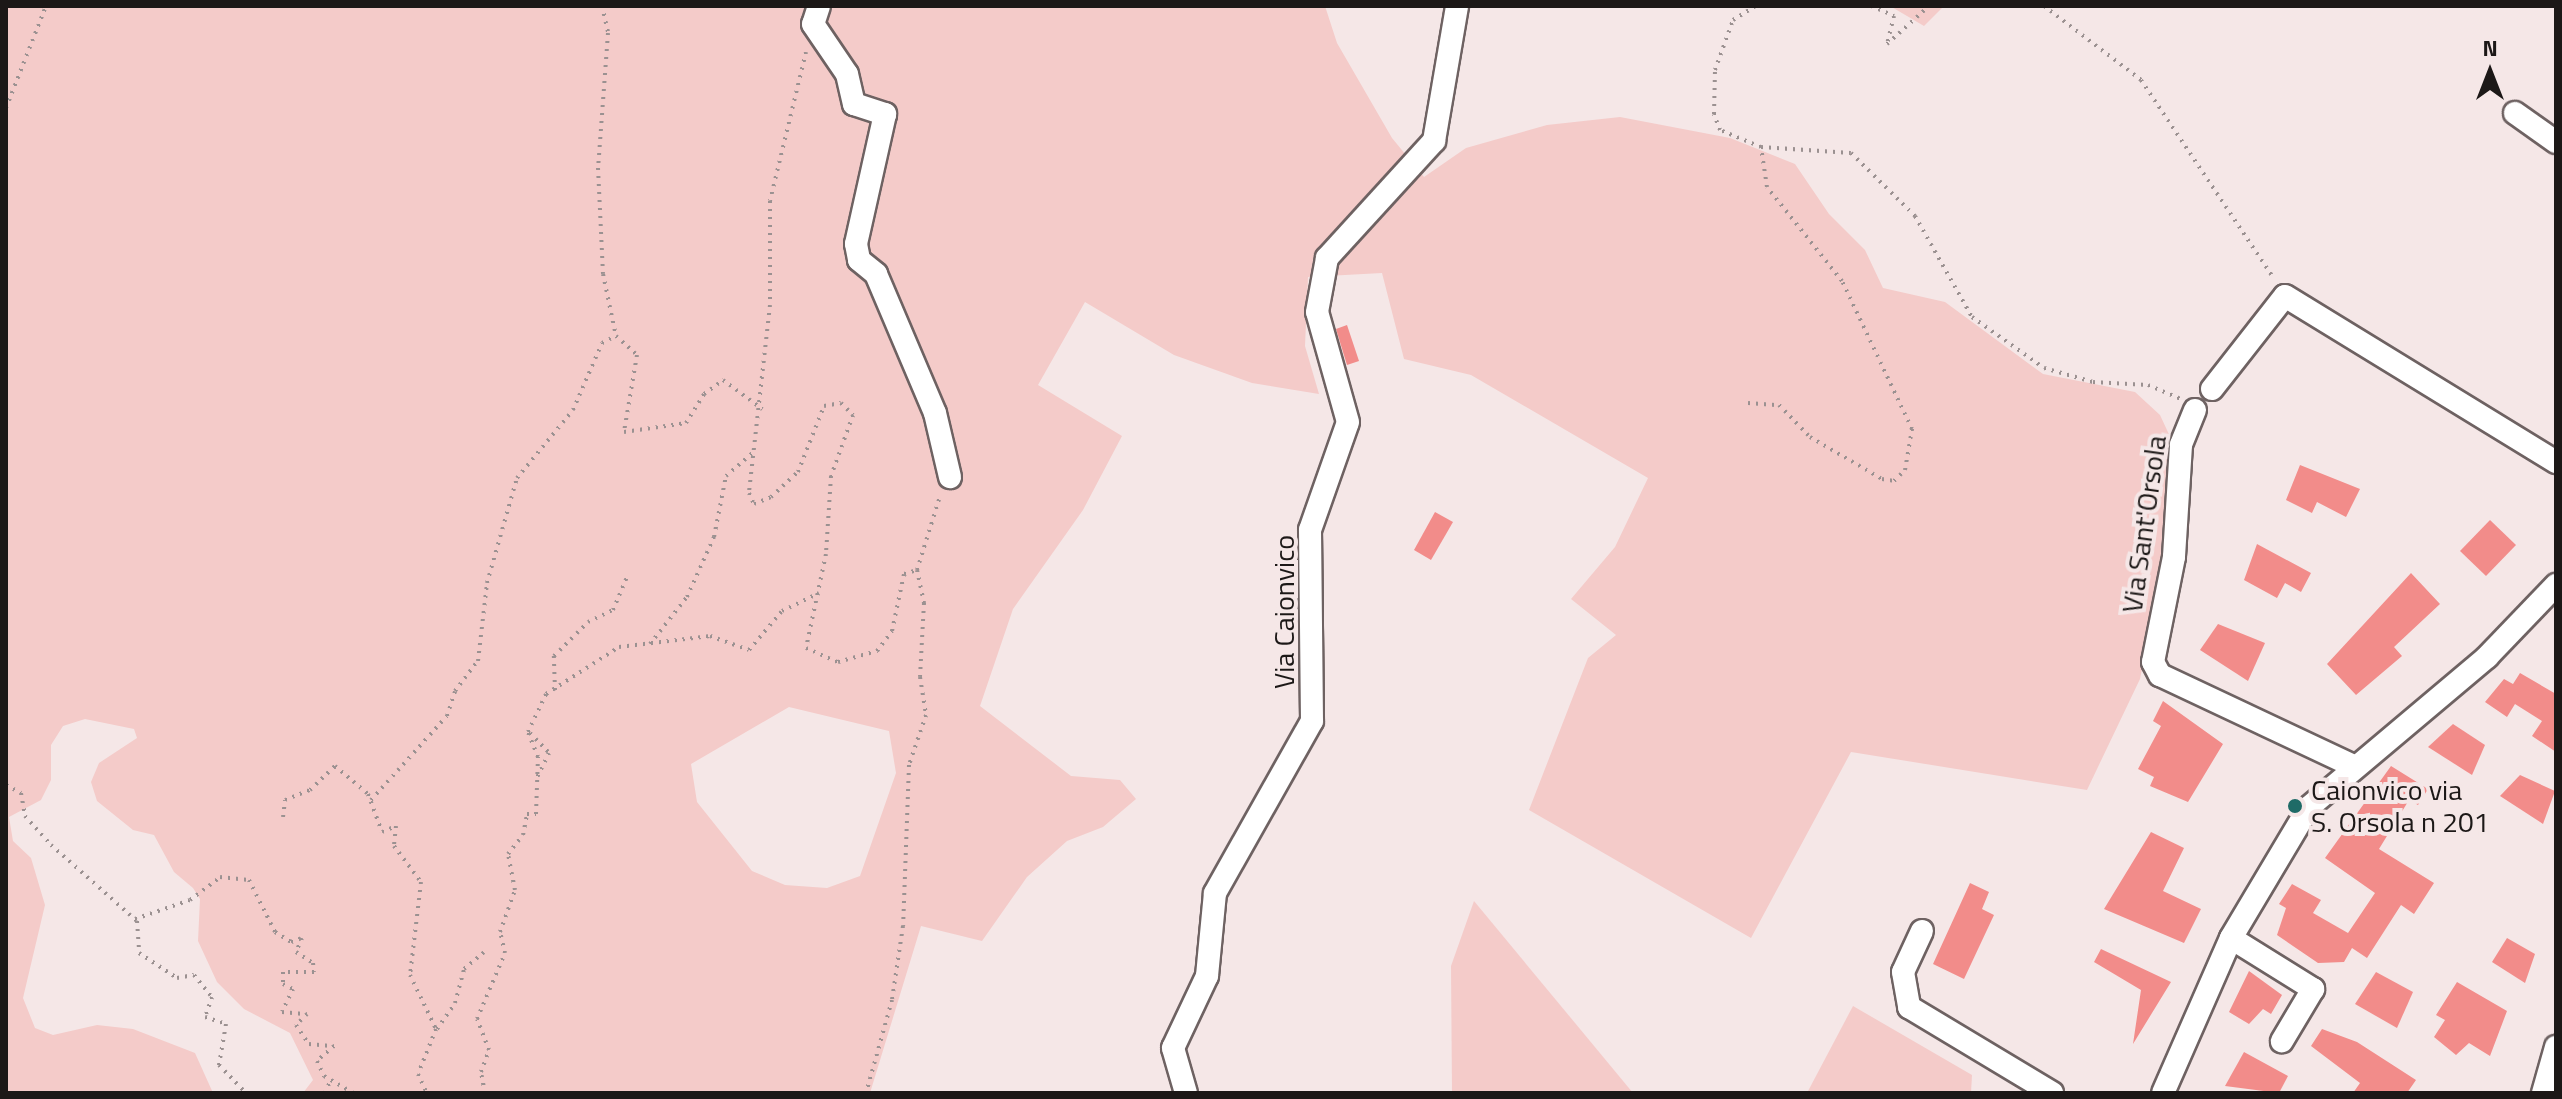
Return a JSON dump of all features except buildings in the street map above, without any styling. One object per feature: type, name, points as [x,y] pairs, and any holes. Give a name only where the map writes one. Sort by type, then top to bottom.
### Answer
[{"type":"street","name":"Via Caionvico","points":[[1186,1093],[1173,1048],[1207,976],[1215,893],[1312,721],[1310,530],[1348,422],[1317,312],[1327,258],[1434,141],[1457,6]]},
{"type":"street","points":[[816,15],[847,74],[854,104],[885,114],[856,244],[859,260],[876,274],[935,413],[950,477]]},
{"type":"street","points":[[2515,113],[2556,142]]},
{"type":"street","points":[[2212,389],[2285,296],[2556,462]]},
{"type":"street","name":"Via Sant'Orsola","points":[[2195,410],[2181,445],[2174,557],[2153,662],[2160,675],[2351,765]]},
{"type":"street","points":[[2163,1093],[2231,938],[2279,849],[2351,765],[2487,657],[2556,585]]},
{"type":"street","points":[[1922,931],[1903,972],[1909,1007],[2052,1093]]},
{"type":"street","points":[[2231,938],[2313,989],[2282,1041]]},
{"type":"street","points":[[2543,1093],[2556,1047]]},
{"type":"path","points":[[6,108],[46,6]]},
{"type":"path","points":[[602,6],[608,98],[599,233],[616,336],[637,355],[624,432],[686,423],[704,394],[723,380],[762,409]]},
{"type":"path","points":[[1755,6],[1733,20],[1715,70],[1714,114],[1720,130],[1761,147],[1851,153],[1915,216],[1972,317],[2044,368],[2093,382],[2148,385],[2195,410]]},
{"type":"path","points":[[1871,6],[1894,16],[1887,44],[1929,6]]},
{"type":"path","points":[[2044,6],[2141,80],[2285,296]]},
{"type":"path","points":[[816,15],[770,201],[762,409],[755,451],[754,504],[798,472],[824,406],[841,403],[853,415],[831,476],[819,593],[806,648],[838,662],[859,662],[892,631],[904,574],[917,570]]},
{"type":"path","points":[[1748,403],[1763,398],[1779,405],[1810,437],[1882,479],[1894,481],[1905,470],[1912,429],[1842,281],[1767,187],[1761,147]]},
{"type":"path","points":[[371,800],[447,716],[455,691],[478,661],[487,583],[517,478],[573,410],[602,343],[616,336]]},
{"type":"path","points":[[650,645],[687,597],[714,537],[726,476],[755,451]]},
{"type":"path","points":[[866,1093],[892,1000],[911,860],[909,765],[926,715],[917,570],[950,477]]},
{"type":"path","points":[[555,690],[554,656],[578,629],[613,610],[628,575]]},
{"type":"path","points":[[528,732],[555,690],[619,647],[710,636],[749,650],[782,611],[819,593]]},
{"type":"path","points":[[485,1093],[481,1072],[489,1050],[477,1019],[505,953],[500,932],[515,890],[508,854],[523,835],[527,814],[536,814],[538,757],[528,732]]},
{"type":"path","points":[[528,732],[549,753],[535,781]]},
{"type":"path","points":[[283,817],[285,800],[310,790],[335,766],[371,800],[373,820],[382,832],[396,826],[394,846],[421,882],[410,975],[436,1029]]},
{"type":"path","points":[[6,785],[21,793],[25,816],[51,845],[135,919],[139,953],[177,978],[194,975],[212,997],[205,1017],[226,1024],[219,1065],[246,1093]]},
{"type":"path","points":[[135,919],[190,900],[220,877],[249,880],[275,932],[291,942],[302,938],[296,952],[313,963],[314,972],[283,972],[283,984],[293,989],[281,1005],[282,1012],[307,1014],[296,1025],[309,1044],[334,1046],[317,1061],[330,1082],[354,1093]]},
{"type":"path","points":[[427,1093],[418,1074],[436,1029],[455,1003],[464,969],[484,952]]},
{"type":"path","points":[[325,1093],[330,1082]]},
{"type":"shaded area","points":[[6,6],[1325,6],[1337,43],[1392,138],[1424,177],[1466,148],[1547,125],[1620,117],[1730,138],[1795,164],[1829,214],[1865,250],[1883,288],[1945,302],[2043,374],[2135,392],[2160,415],[2173,443],[2164,558],[2140,679],[2087,790],[1851,752],[1751,938],[1529,810],[1588,658],[1616,635],[1571,599],[1615,547],[1648,478],[1471,375],[1404,359],[1382,273],[1308,277],[1305,346],[1319,394],[1252,383],[1174,355],[1085,302],[1038,385],[1122,436],[1083,510],[1013,609],[980,706],[1071,776],[1120,780],[1136,799],[1103,827],[1067,841],[1027,877],[982,941],[921,926],[870,1093],[303,1093],[313,1080],[290,1033],[244,1009],[217,982],[198,941],[200,899],[193,888],[174,872],[154,835],[133,830],[97,801],[91,782],[99,763],[137,738],[134,729],[85,719],[63,726],[51,745],[51,780],[41,800],[9,817],[13,841],[31,858],[45,905],[23,998],[35,1028],[53,1035],[97,1025],[133,1029],[195,1053],[213,1093],[6,1093]],"holes":[[[789,707],[889,731],[896,773],[860,876],[827,888],[785,885],[752,871],[697,802],[691,764]]]},
{"type":"shaded area","points":[[1890,6],[1944,6],[1924,26]]},
{"type":"shaded area","points":[[1474,901],[1633,1093],[1452,1093],[1451,966]]},
{"type":"shaded area","points":[[1853,1006],[1972,1075],[1971,1093],[1807,1093]]},
{"type":"place","name":"Caionvico via S. Orsola n 201","points":[[2295,806]]}]
